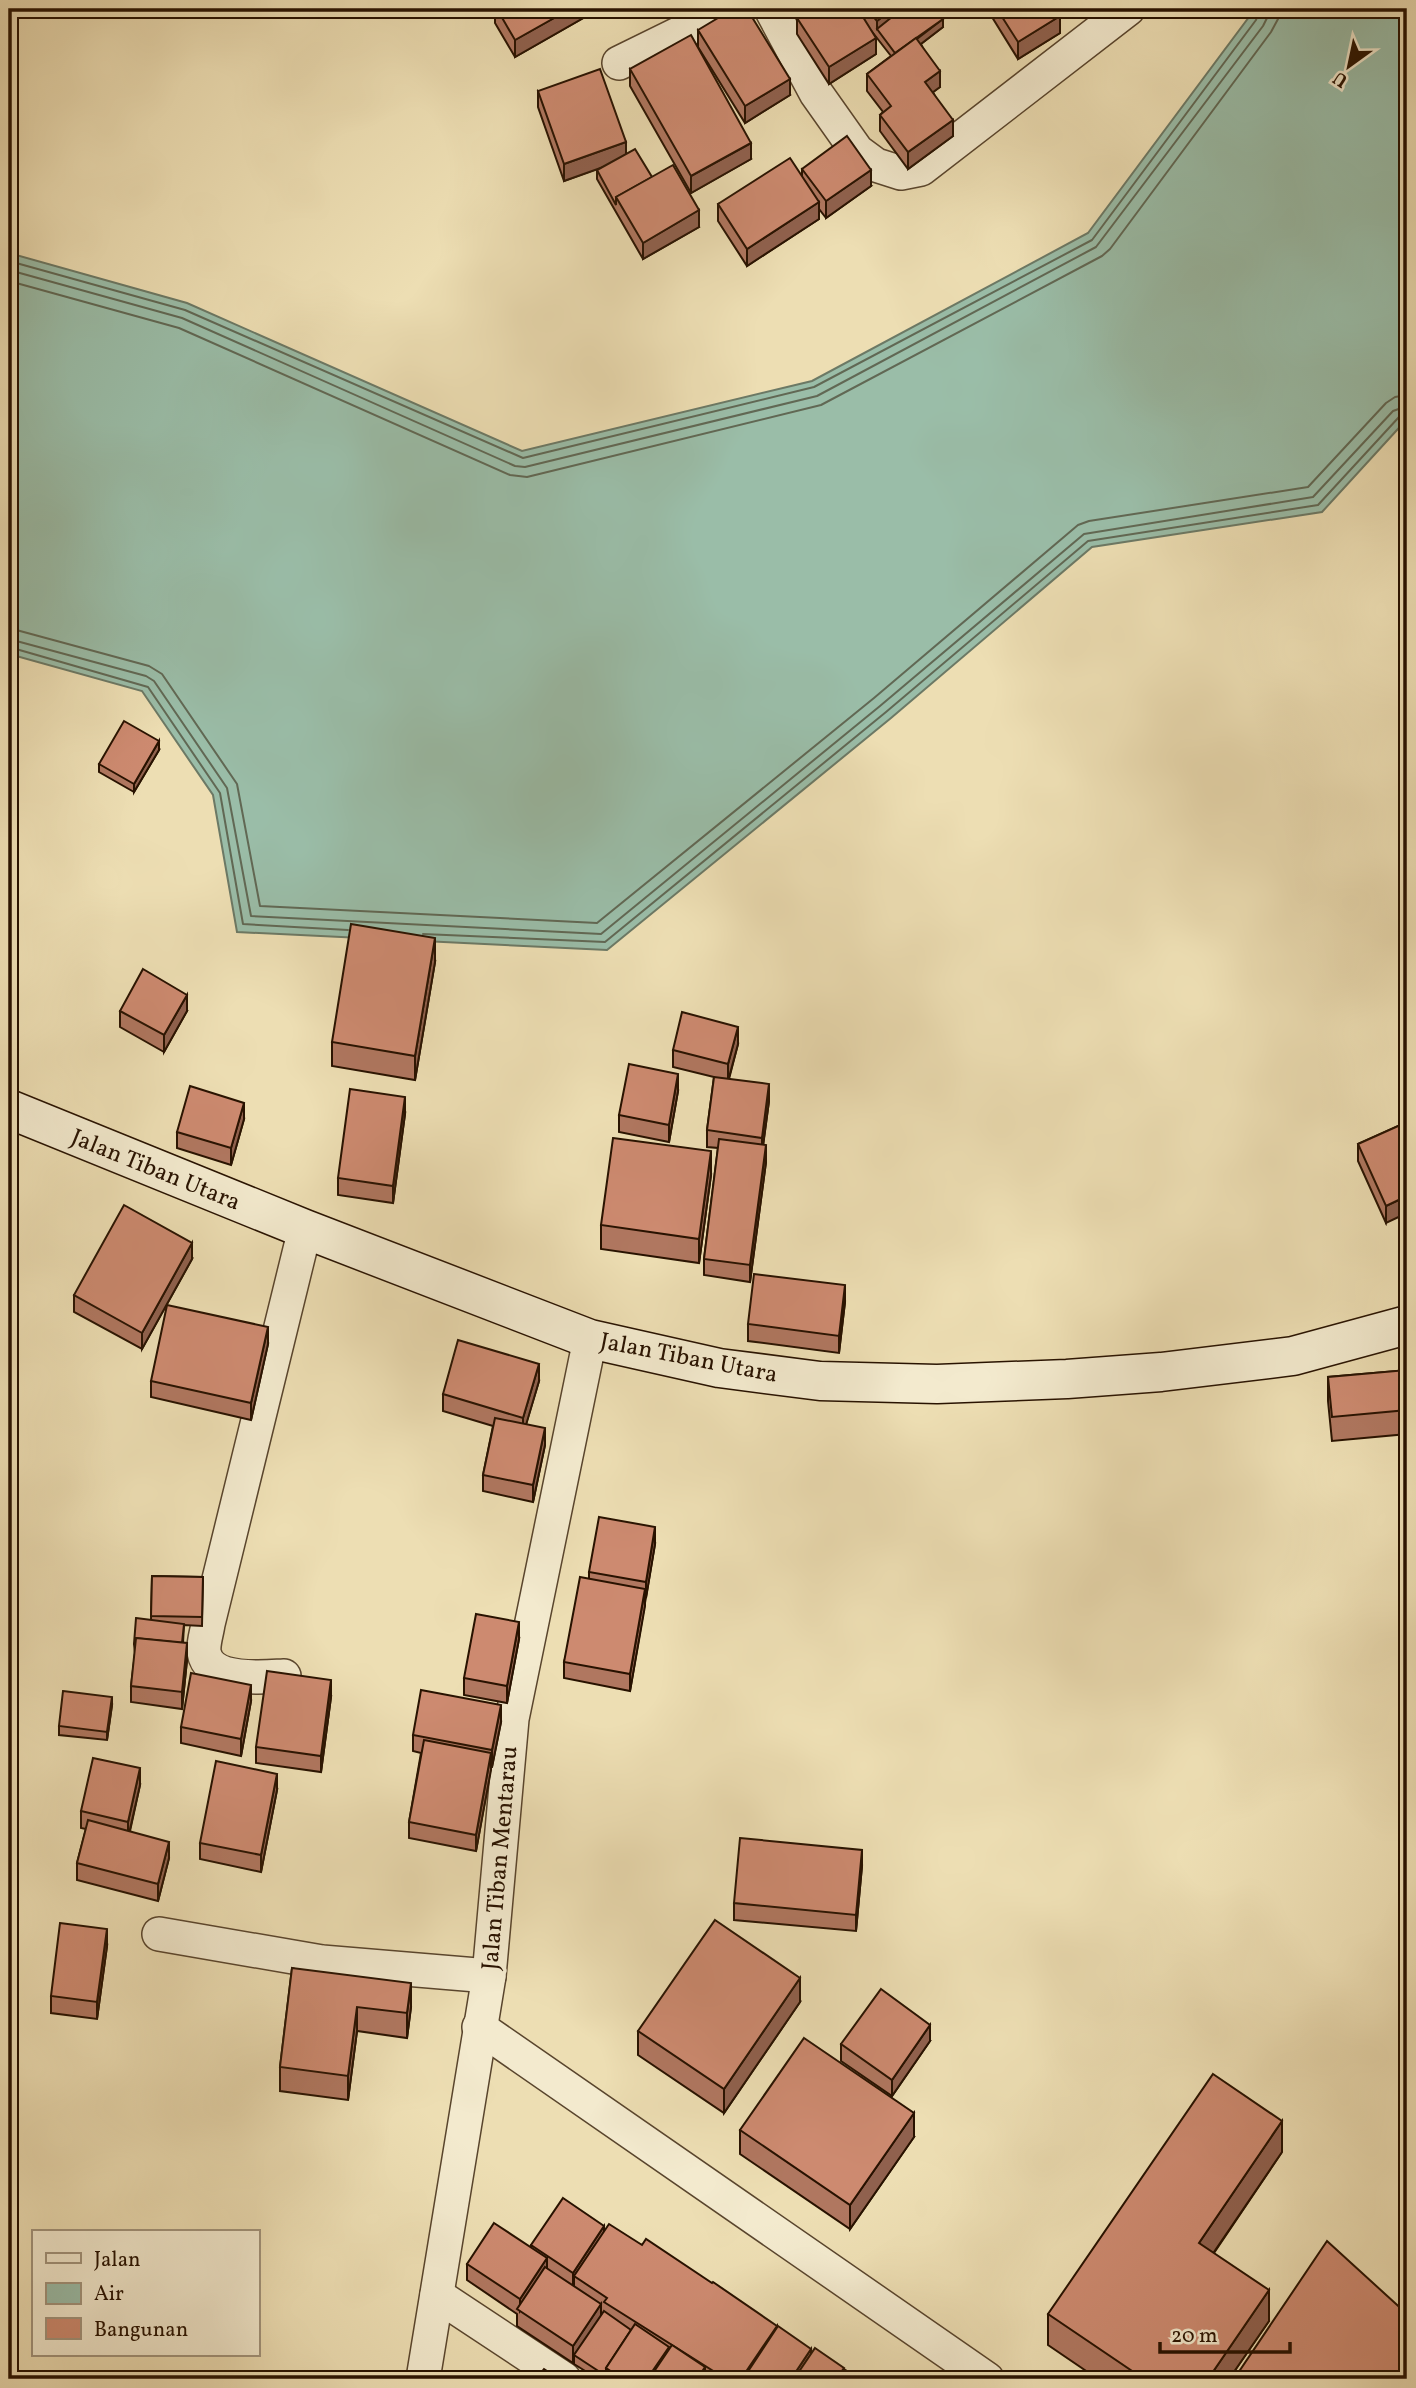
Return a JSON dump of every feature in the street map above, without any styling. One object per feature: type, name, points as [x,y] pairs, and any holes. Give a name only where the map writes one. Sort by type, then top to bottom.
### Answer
[{"type":"street","points":[[619,63],[729,9]]},
{"type":"street","points":[[771,9],[816,93],[857,151],[876,165],[901,173],[921,169],[1128,9]]},
{"type":"street","name":"Jalan Tiban Utara","points":[[9,1109],[305,1229],[590,1339],[719,1368],[820,1381],[937,1384],[1067,1379],[1161,1372],[1280,1357],[1407,1325]]},
{"type":"street","points":[[284,1676],[242,1678],[220,1671],[208,1662],[204,1650],[208,1624],[305,1229]]},
{"type":"street","name":"Jalan Tiban Mentarau","points":[[423,2379],[489,1976],[512,1719],[590,1339]]},
{"type":"street","points":[[159,1934],[322,1962],[489,1976]]},
{"type":"street","points":[[479,2027],[987,2379]]},
{"type":"street","points":[[437,2295],[564,2379]]},
{"type":"water","points":[[1255,9],[1407,9],[1407,419],[1322,512],[1092,547],[891,718],[607,950],[237,932],[213,795],[142,691],[9,654],[9,253],[187,303],[522,451],[812,381],[1088,233]]},
{"type":"building","points":[[497,9],[570,9],[515,40]]},
{"type":"building","points":[[733,9],[747,9],[790,79],[745,106],[698,30]]},
{"type":"building","points":[[811,9],[858,9],[876,38],[829,67],[797,18]]},
{"type":"building","points":[[867,9],[892,9],[877,21]]},
{"type":"building","points":[[902,9],[935,9],[943,19],[895,53],[877,29]]},
{"type":"building","points":[[997,9],[1055,9],[1060,16],[1018,42]]},
{"type":"building","points":[[691,35],[751,143],[691,176],[630,69]]},
{"type":"building","points":[[916,38],[940,71],[925,82],[953,120],[908,152],[880,115],[891,106],[867,74]]},
{"type":"building","points":[[600,69],[626,142],[564,164],[538,91]]},
{"type":"building","points":[[847,136],[871,170],[826,201],[802,169]]},
{"type":"building","points":[[635,149],[652,177],[616,197],[616,205],[597,170]]},
{"type":"building","points":[[790,158],[819,202],[747,249],[718,204]]},
{"type":"building","points":[[673,165],[699,210],[643,243],[616,197]]},
{"type":"building","points":[[124,721],[159,741],[134,784],[99,764]]},
{"type":"building","points":[[351,924],[435,938],[415,1056],[332,1042]]},
{"type":"building","points":[[143,969],[187,995],[164,1035],[120,1011]]},
{"type":"building","points":[[682,1012],[738,1027],[728,1064],[673,1050]]},
{"type":"building","points":[[629,1064],[678,1074],[669,1125],[619,1115]]},
{"type":"building","points":[[714,1077],[769,1084],[762,1138],[707,1130]]},
{"type":"building","points":[[190,1086],[244,1103],[231,1148],[177,1132]]},
{"type":"building","points":[[350,1089],[405,1097],[393,1186],[338,1178]]},
{"type":"building","points":[[1407,1122],[1407,1196],[1386,1206],[1358,1144]]},
{"type":"building","points":[[613,1138],[711,1151],[699,1239],[601,1225]]},
{"type":"building","points":[[719,1139],[766,1145],[750,1265],[704,1259]]},
{"type":"building","points":[[124,1205],[192,1243],[142,1333],[74,1295]]},
{"type":"building","points":[[754,1274],[845,1285],[839,1336],[748,1324]]},
{"type":"building","points":[[167,1305],[268,1327],[251,1403],[151,1381]]},
{"type":"building","points":[[458,1340],[539,1364],[523,1418],[443,1394]]},
{"type":"building","points":[[1407,1370],[1407,1410],[1332,1417],[1328,1377]]},
{"type":"building","points":[[495,1418],[545,1428],[533,1485],[483,1475]]},
{"type":"building","points":[[599,1517],[655,1527],[646,1582],[589,1572]]},
{"type":"building","points":[[152,1576],[203,1577],[202,1617],[151,1616]]},
{"type":"building","points":[[580,1577],[645,1589],[630,1674],[564,1662]]},
{"type":"building","points":[[476,1614],[519,1622],[507,1686],[464,1678]]},
{"type":"building","points":[[136,1618],[184,1624],[182,1643],[136,1638],[136,1645],[134,1644]]},
{"type":"building","points":[[136,1638],[187,1643],[182,1692],[131,1686]]},
{"type":"building","points":[[267,1671],[331,1680],[321,1756],[256,1747]]},
{"type":"building","points":[[191,1673],[251,1685],[241,1739],[181,1727]]},
{"type":"building","points":[[421,1690],[501,1705],[492,1750],[413,1735]]},
{"type":"building","points":[[63,1691],[112,1697],[107,1732],[59,1726]]},
{"type":"building","points":[[424,1740],[491,1753],[476,1835],[409,1822]]},
{"type":"building","points":[[93,1758],[140,1768],[128,1822],[81,1811]]},
{"type":"building","points":[[216,1761],[277,1774],[261,1855],[200,1843]]},
{"type":"building","points":[[88,1820],[169,1842],[158,1884],[77,1863]]},
{"type":"building","points":[[740,1838],[862,1850],[856,1915],[734,1903]]},
{"type":"building","points":[[715,1920],[800,1978],[724,2089],[638,2031]]},
{"type":"building","points":[[60,1923],[107,1929],[97,2002],[51,1996]]},
{"type":"building","points":[[292,1968],[411,1983],[407,2013],[357,2007],[348,2076],[280,2067]]},
{"type":"building","points":[[881,1989],[930,2025],[892,2080],[841,2044]]},
{"type":"building","points":[[804,2038],[914,2113],[850,2205],[740,2130]]},
{"type":"building","points":[[1213,2074],[1282,2121],[1199,2243],[1269,2290],[1208,2379],[1144,2379],[1048,2314]]},
{"type":"building","points":[[563,2198],[604,2226],[573,2273],[531,2245]]},
{"type":"building","points":[[494,2223],[547,2258],[520,2299],[467,2264]]},
{"type":"building","points":[[609,2224],[642,2245],[646,2239],[777,2326],[741,2379],[726,2379],[604,2302],[607,2298],[574,2276]]},
{"type":"building","points":[[1327,2241],[1407,2314],[1407,2379],[1234,2379]]},
{"type":"building","points":[[545,2267],[601,2304],[573,2346],[517,2309]]},
{"type":"building","points":[[604,2311],[631,2330],[606,2368],[606,2376],[574,2355]]},
{"type":"building","points":[[635,2324],[669,2347],[647,2379],[623,2379],[606,2368]]},
{"type":"building","points":[[778,2326],[811,2349],[791,2379],[743,2379]]},
{"type":"building","points":[[672,2345],[705,2367],[697,2379],[649,2379]]},
{"type":"building","points":[[815,2348],[844,2368],[836,2379],[794,2379]]},
{"type":"building","points":[[544,2369],[559,2379],[536,2379]]},
{"type":"building","points":[[844,2369],[859,2379],[838,2379]]}]
